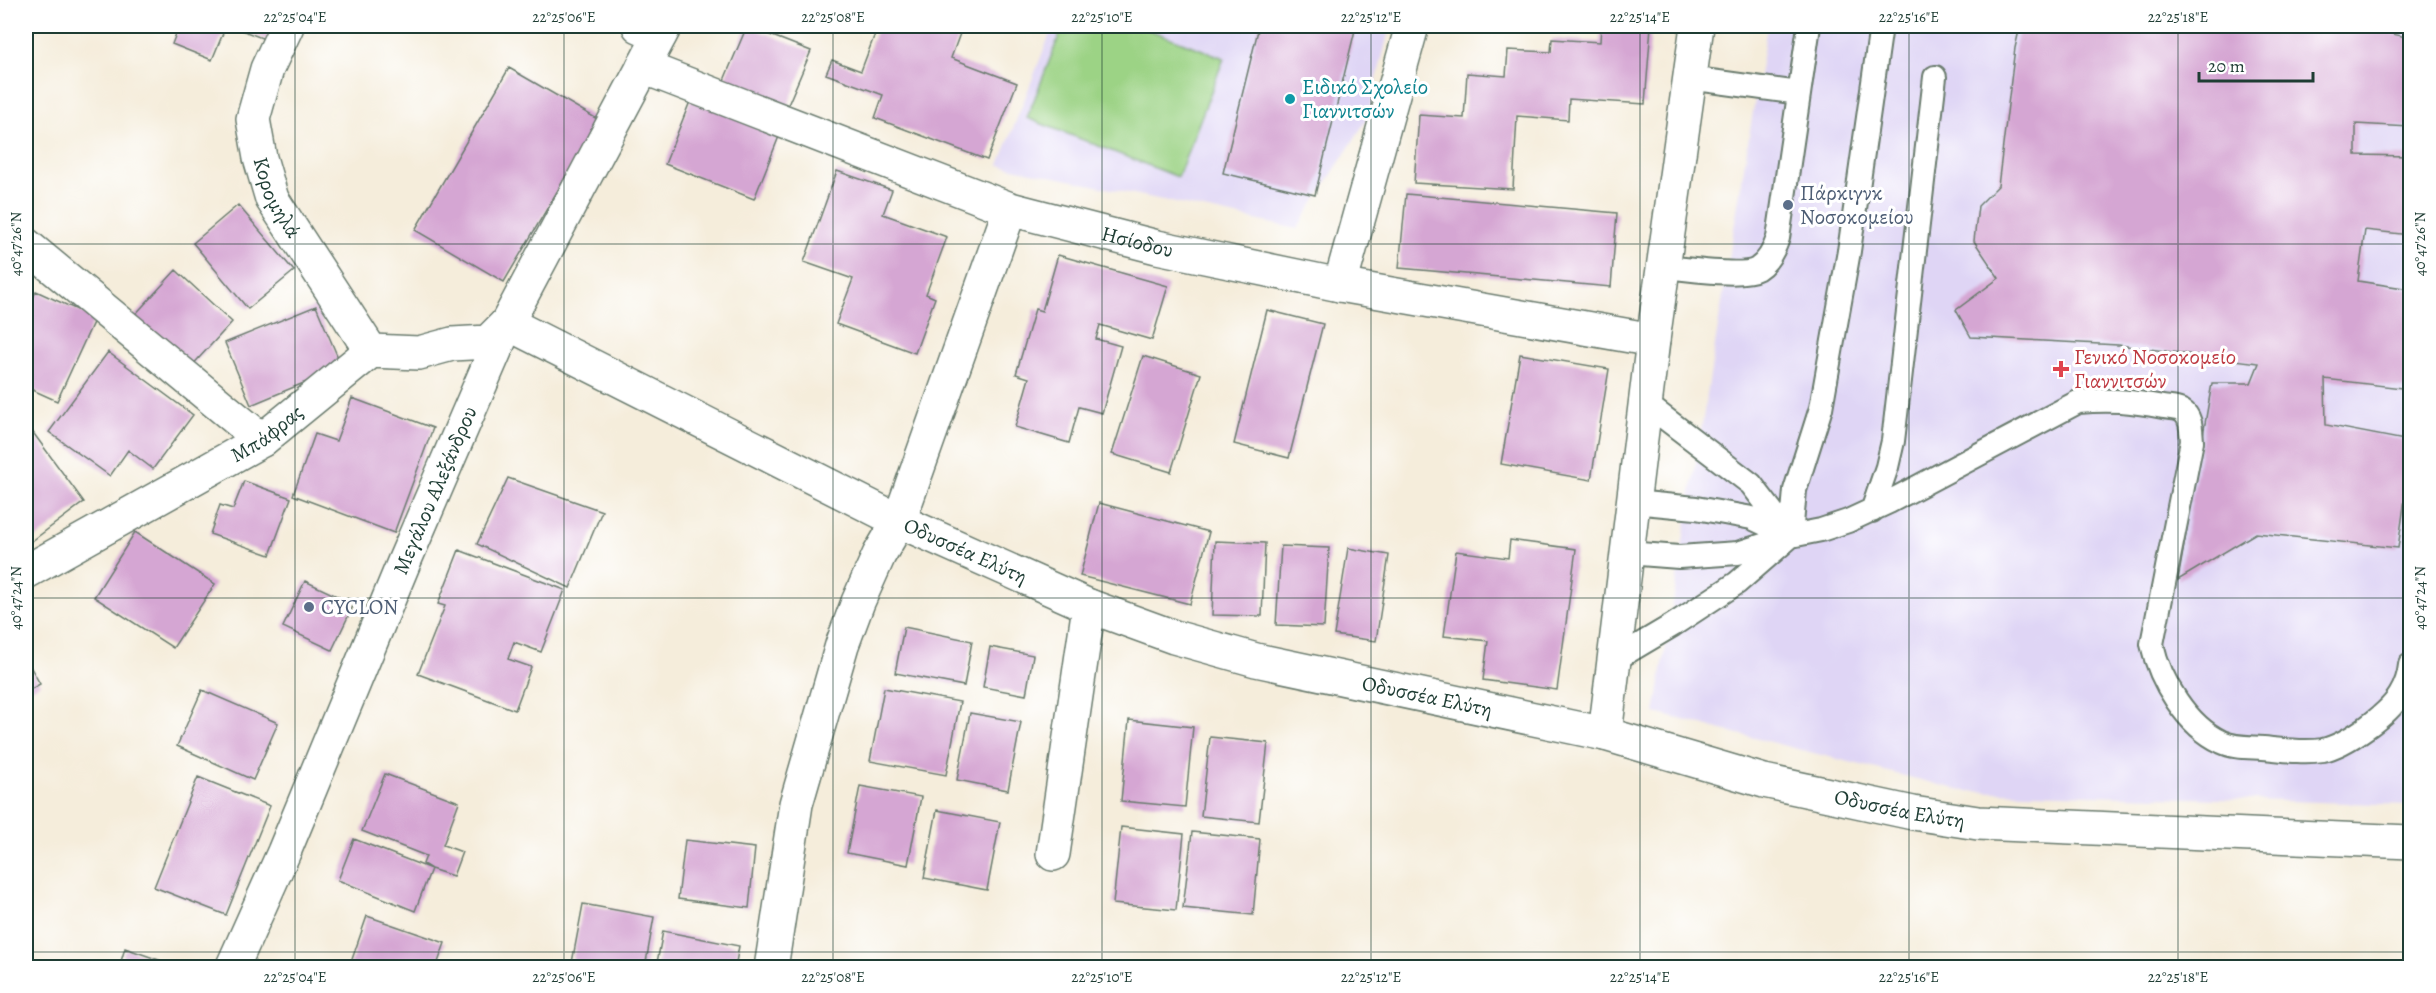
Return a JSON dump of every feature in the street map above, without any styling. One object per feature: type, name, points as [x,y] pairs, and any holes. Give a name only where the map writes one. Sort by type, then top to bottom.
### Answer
[{"type":"street","name":"Κορομηλά","points":[[287,26],[267,69],[253,119],[260,158],[272,199],[371,351]]},
{"type":"street","points":[[1340,285],[1412,26]]},
{"type":"street","points":[[1605,734],[1653,340],[1697,26]]},
{"type":"street","name":"Μεγάλου Αλεξάνδρου","points":[[232,968],[507,323],[643,67],[655,29]]},
{"type":"street","name":"Ησίοδου","points":[[643,67],[1010,209],[1157,247],[1340,285],[1653,340]]},
{"type":"street","points":[[771,968],[796,804],[842,645],[879,555],[899,521],[1010,209]]},
{"type":"street","points":[[26,245],[262,440]]},
{"type":"street","points":[[371,351],[419,353],[452,344],[488,342],[507,323]]},
{"type":"street","name":"Οδυσσέα Ελύτη","points":[[507,323],[899,521],[1089,606],[1174,637],[1256,660],[1605,734],[1764,781],[1912,813],[1978,823],[2410,842]]},
{"type":"street","name":"Μπάφρας","points":[[26,573],[262,440],[371,351]]},
{"type":"street","points":[[1053,854],[1089,606]]},
{"type":"lane","points":[[1663,267],[1741,273],[1755,270],[1775,250],[1809,26]]},
{"type":"lane","points":[[1614,660],[1737,583],[1791,536],[1795,490],[1821,408],[1845,274],[1881,26]]},
{"type":"lane","points":[[1872,511],[1893,441],[1935,77]]},
{"type":"lane","points":[[1689,78],[1799,93]]},
{"type":"lane","points":[[1627,553],[1679,557],[1738,553],[1791,536],[1821,530],[1872,511],[2078,402],[2109,399],[2181,410],[2188,418],[2192,441],[2152,645],[2156,662],[2169,690],[2185,711],[2205,730],[2223,743],[2303,752],[2340,745],[2389,709],[2404,687],[2410,664]]},
{"type":"lane","points":[[1645,403],[1751,484],[1791,536]]},
{"type":"lane","points":[[1633,502],[1696,508],[1752,518],[1791,536]]},
{"type":"shaded area","points":[[1053,26],[1390,26],[1367,119],[1297,229],[999,165]]},
{"type":"shaded area","name":"Γενικό Νοσοκομείο Γιαννιτσών","points":[[1767,26],[2410,26],[2410,805],[1964,791],[1655,713]]},
{"type":"green space","points":[[1063,26],[1139,26],[1224,58],[1178,177],[1027,118]]},
{"type":"building","points":[[179,26],[226,26],[212,60],[172,44]]},
{"type":"building","points":[[231,26],[273,26],[267,40]]},
{"type":"building","points":[[747,26],[811,51],[782,119],[719,92]]},
{"type":"building","points":[[878,26],[956,26],[962,28],[951,58],[1017,83],[987,160],[875,118],[883,95],[826,74],[832,60],[861,71]]},
{"type":"building","name":"Ειδικό Σχολείο Γιαννιτσών","points":[[1259,26],[1356,26],[1315,195],[1223,173]]},
{"type":"building","points":[[1601,26],[1651,26],[1645,104],[1569,99],[1568,120],[1517,116],[1513,189],[1414,183],[1419,115],[1464,118],[1467,73],[1506,76],[1508,50],[1551,52],[1552,39],[1600,42]]},
{"type":"building","points":[[2020,26],[2360,26],[2410,38],[2410,127],[2356,124],[2356,155],[2410,156],[2410,235],[2365,230],[2358,281],[2410,289],[2410,389],[2325,379],[2326,425],[2410,441],[2410,463],[2398,548],[2256,533],[2178,580],[2212,383],[2251,383],[2259,363],[2118,345],[1971,337],[1956,310],[1999,278],[1974,241],[1978,206],[1998,186],[2015,48]]},
{"type":"building","points":[[509,68],[599,120],[504,282],[415,230]]},
{"type":"building","points":[[691,99],[780,134],[754,199],[665,164]]},
{"type":"building","points":[[837,171],[892,190],[883,214],[947,237],[926,294],[935,298],[915,353],[836,324],[853,279],[804,262]]},
{"type":"building","points":[[1406,194],[1617,213],[1611,287],[1399,268]]},
{"type":"building","points":[[238,205],[294,271],[248,309],[193,243]]},
{"type":"building","points":[[1058,255],[1168,286],[1152,340],[1100,325],[1096,339],[1121,346],[1102,413],[1079,407],[1069,443],[1015,427],[1029,378],[1016,374],[1035,309],[1042,311]]},
{"type":"building","points":[[176,270],[232,322],[188,370],[132,318]]},
{"type":"building","points":[[36,291],[95,318],[57,401],[26,387],[26,314]]},
{"type":"building","points":[[316,306],[342,367],[251,405],[225,343]]},
{"type":"building","points":[[1267,310],[1323,324],[1289,458],[1234,444]]},
{"type":"building","points":[[108,352],[193,415],[153,469],[128,450],[110,476],[49,432]]},
{"type":"building","points":[[1520,354],[1609,369],[1591,480],[1501,464]]},
{"type":"building","points":[[1143,356],[1201,374],[1171,472],[1112,454]]},
{"type":"building","points":[[352,398],[433,428],[394,533],[293,495],[315,434],[336,441]]},
{"type":"building","points":[[26,423],[84,502],[28,544],[26,541]]},
{"type":"building","points":[[508,478],[602,511],[570,588],[477,544]]},
{"type":"building","points":[[244,481],[291,498],[270,555],[210,534],[220,505],[233,509]]},
{"type":"building","points":[[1099,503],[1209,532],[1190,604],[1080,576]]},
{"type":"building","points":[[135,532],[215,584],[173,648],[94,597]]},
{"type":"building","points":[[1510,540],[1576,549],[1557,690],[1483,680],[1488,641],[1444,636],[1456,551],[1508,558]]},
{"type":"building","points":[[1215,541],[1265,543],[1262,616],[1212,615]]},
{"type":"building","points":[[1281,546],[1329,548],[1324,627],[1276,625]]},
{"type":"building","points":[[1348,548],[1389,555],[1376,641],[1334,635]]},
{"type":"building","points":[[459,550],[565,590],[541,652],[514,642],[508,659],[531,667],[515,710],[418,674],[445,606],[438,604]]},
{"type":"building","points":[[305,581],[354,604],[332,650],[283,627]]},
{"type":"building","points":[[904,627],[972,641],[964,686],[895,673]]},
{"type":"building","points":[[990,647],[1033,655],[1026,695],[983,687]]},
{"type":"building","points":[[26,659],[40,684],[26,692]]},
{"type":"building","points":[[884,688],[960,702],[946,775],[870,761]]},
{"type":"building","points":[[202,690],[278,723],[253,780],[177,746]]},
{"type":"building","points":[[970,713],[1021,722],[1008,790],[957,780]]},
{"type":"building","points":[[1129,720],[1193,727],[1185,807],[1121,801]]},
{"type":"building","points":[[1210,737],[1268,743],[1259,822],[1201,816]]},
{"type":"building","points":[[385,774],[459,802],[443,845],[462,852],[453,876],[423,864],[426,856],[362,831]]},
{"type":"building","points":[[198,777],[270,806],[226,915],[154,887]]},
{"type":"building","points":[[860,786],[921,797],[908,865],[847,853]]},
{"type":"building","points":[[937,810],[1000,822],[987,890],[924,878]]},
{"type":"building","points":[[1121,827],[1184,834],[1176,910],[1113,904]]},
{"type":"building","points":[[1192,832],[1260,839],[1253,915],[1183,908]]},
{"type":"building","points":[[354,839],[431,869],[415,911],[338,880]]},
{"type":"building","points":[[685,840],[755,848],[749,908],[678,899]]},
{"type":"building","points":[[583,904],[654,917],[645,968],[571,968]]},
{"type":"building","points":[[367,916],[445,943],[436,968],[349,968]]},
{"type":"building","points":[[663,931],[739,946],[735,968],[656,968]]},
{"type":"building","points":[[125,948],[179,967],[179,968],[119,968]]},
{"type":"place","name":"Ειδικό Σχολείο Γιαννιτσών","points":[[1290,99]]},
{"type":"place","name":"Πάρκιγνκ Νοσοκομείου","points":[[1788,205]]},
{"type":"place","name":"Γενικό Νοσοκομείο Γιαννιτσών","points":[[2061,369]]},
{"type":"place","name":"CYCLON","points":[[309,607]]}]
